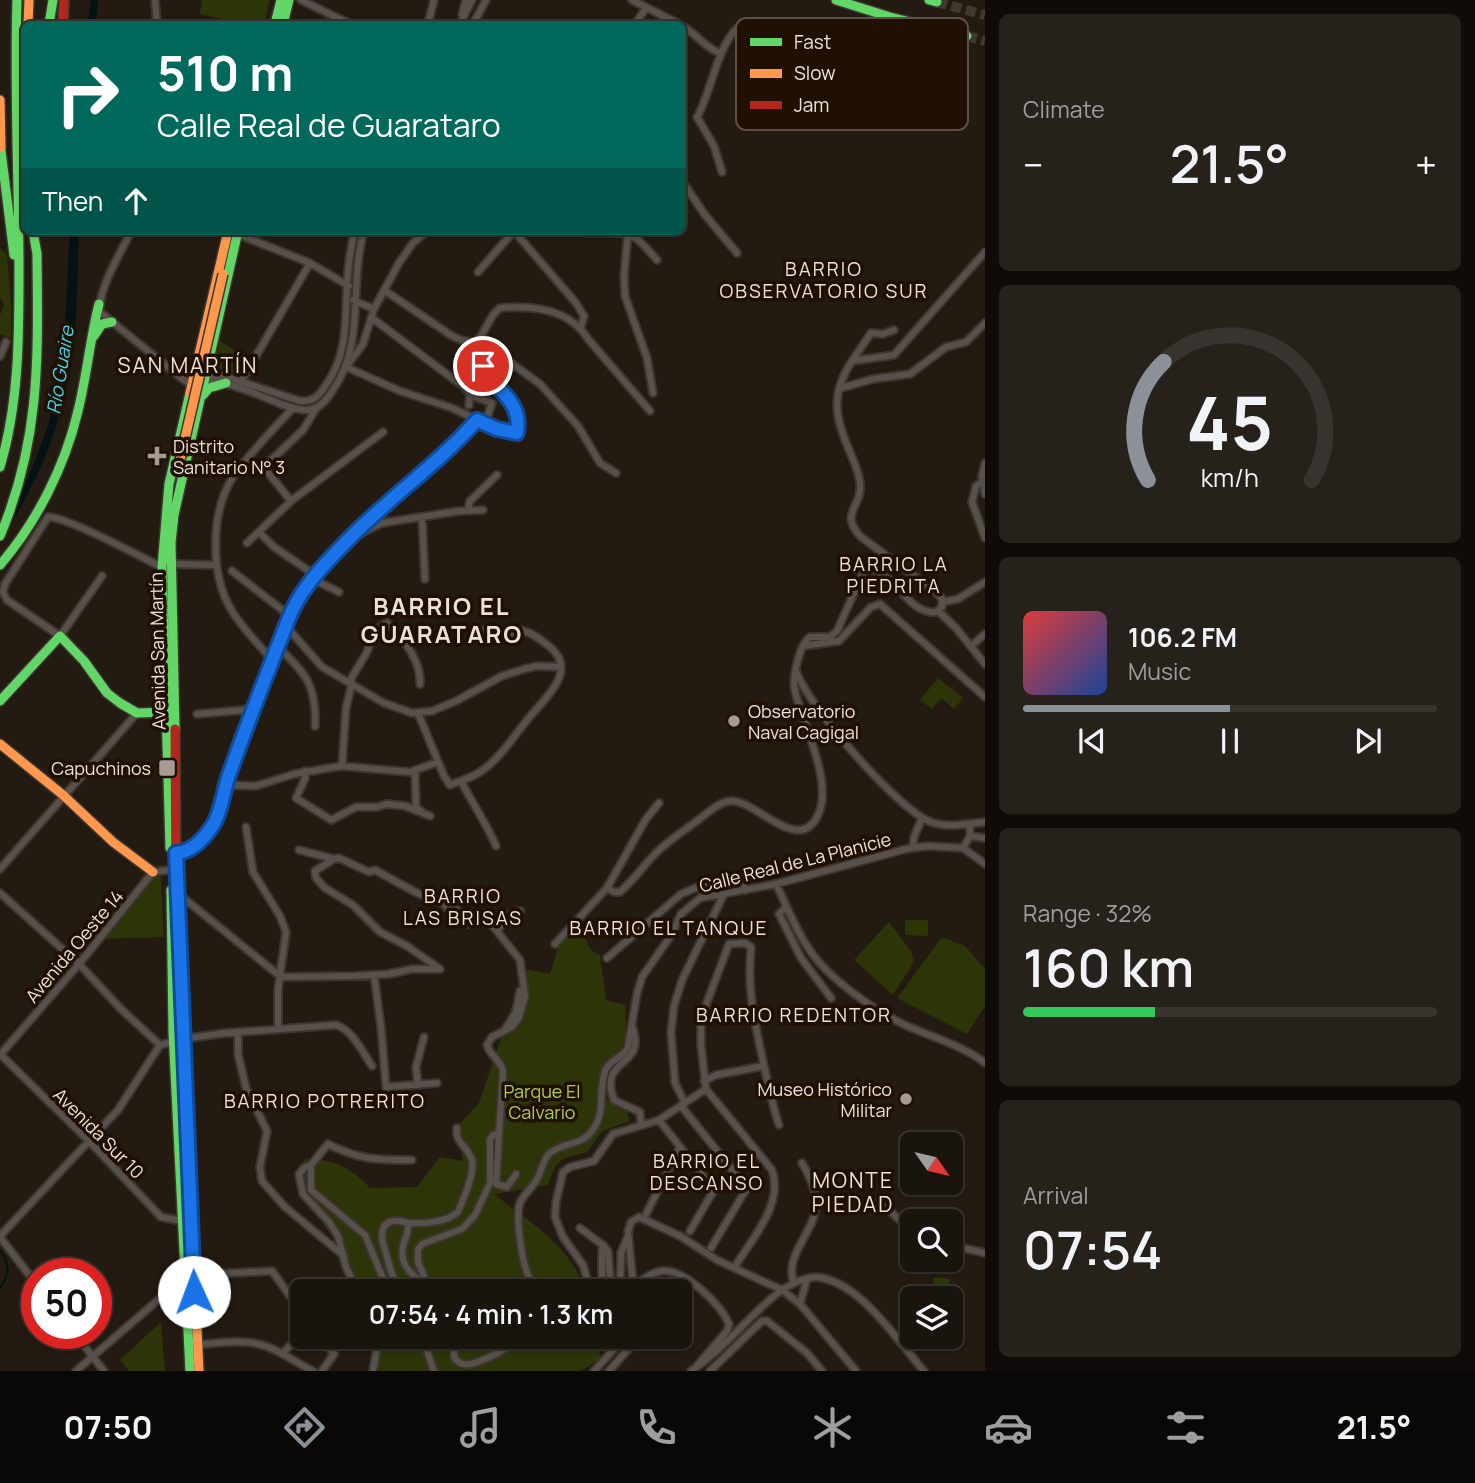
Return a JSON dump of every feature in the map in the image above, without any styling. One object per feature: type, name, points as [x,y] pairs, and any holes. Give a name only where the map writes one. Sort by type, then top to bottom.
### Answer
[{"type":"main road","points":[[0,467],[16,399],[21,331],[16,120],[17,0]]},
{"type":"main road","points":[[28,21],[29,0]]},
{"type":"main road","points":[[49,21],[52,0]]},
{"type":"main road","points":[[63,21],[64,0]]},
{"type":"main road","points":[[836,0],[900,18]]},
{"type":"main road","points":[[277,21],[288,1]]},
{"type":"main road","points":[[284,21],[288,1]]},
{"type":"main road","points":[[0,100],[1,146],[19,299]]},
{"type":"main road","points":[[0,536],[18,494],[31,441],[35,404],[37,254],[34,235]]},
{"type":"main road","points":[[37,254],[41,235]]},
{"type":"main road","points":[[164,524],[233,235]]},
{"type":"main road","name":"Avenida San Martín","points":[[166,566],[174,515],[228,279],[233,235]]},
{"type":"main road","name":"Avenida San Martín","points":[[190,1371],[192,1345],[189,1277],[178,1040],[170,934],[173,869],[164,524],[169,484],[191,383],[233,235]]},
{"type":"main road","points":[[0,565],[22,538],[72,432],[99,304]]},
{"type":"main road","points":[[91,342],[102,324],[112,322]]},
{"type":"main road","points":[[201,396],[209,388],[226,383]]},
{"type":"main road","points":[[174,515],[175,483]]},
{"type":"main road","points":[[0,701],[60,636],[84,661],[107,693],[137,713],[170,712]]},
{"type":"main road","name":"Avenida San Martín","points":[[170,712],[176,853],[173,869],[176,892],[182,1221],[189,1277]]},
{"type":"main road","points":[[0,744],[63,794],[113,842],[153,872]]},
{"type":"main road","name":"Avenida San Martín","points":[[192,1345],[199,1371]]},
{"type":"street","points":[[155,0],[157,21]]},
{"type":"street","points":[[301,0],[344,21]]},
{"type":"street","points":[[429,21],[434,0]]},
{"type":"street","points":[[461,21],[466,0]]},
{"type":"street","points":[[462,21],[472,0]]},
{"type":"street","points":[[475,21],[486,0]]},
{"type":"street","points":[[632,0],[673,21]]},
{"type":"street","points":[[637,21],[646,8]]},
{"type":"street","points":[[686,28],[715,52],[721,53]]},
{"type":"street","points":[[722,172],[714,146],[697,117],[705,105],[721,53],[736,29]]},
{"type":"street","points":[[686,187],[705,215],[737,253]]},
{"type":"street","points":[[129,235],[99,304],[101,315],[191,383],[219,375],[300,401],[316,397],[333,375],[341,356],[354,235]]},
{"type":"street","points":[[236,235],[310,263],[355,289]]},
{"type":"street","points":[[346,367],[352,347],[355,289],[363,235]]},
{"type":"street","points":[[291,502],[265,466],[303,430],[317,407],[358,354],[374,309],[384,290],[408,250],[423,235]]},
{"type":"street","points":[[478,272],[510,235]]},
{"type":"street","points":[[517,235],[576,303],[584,316],[581,327]]},
{"type":"street","points":[[628,235],[625,296],[647,358],[653,393]]},
{"type":"street","points":[[631,235],[657,260]]},
{"type":"street","points":[[852,361],[894,355],[985,252]]},
{"type":"street","points":[[976,261],[985,263]]},
{"type":"street","points":[[241,382],[310,263]]},
{"type":"street","points":[[384,290],[461,340],[477,341],[540,384],[578,426],[600,463],[616,473]]},
{"type":"street","points":[[347,297],[374,309]]},
{"type":"street","points":[[477,341],[500,308],[549,310],[581,327],[588,339],[650,411]]},
{"type":"street","points":[[372,318],[464,387],[470,396],[492,403],[485,423]]},
{"type":"street","points":[[841,388],[873,379],[910,374],[946,346],[966,342],[985,323]]},
{"type":"street","points":[[894,330],[883,334],[871,333],[843,373],[836,405],[837,420],[861,485],[850,519],[851,526],[861,537],[936,592],[942,602]]},
{"type":"street","points":[[346,367],[497,429],[517,433],[518,420],[509,398],[486,372],[477,341]]},
{"type":"street","points":[[0,356],[6,342]]},
{"type":"street","points":[[205,379],[226,383],[293,408],[304,410],[317,407]]},
{"type":"street","points":[[469,405],[470,396]]},
{"type":"street","points":[[272,661],[230,609],[217,565],[217,526],[233,477],[293,408]]},
{"type":"street","points":[[176,853],[186,852],[207,833],[217,818],[226,785],[272,661],[290,616],[313,577],[396,494],[457,442],[477,420]]},
{"type":"street","points":[[247,543],[291,502],[383,432]]},
{"type":"street","points":[[985,463],[982,482],[985,495]]},
{"type":"street","points":[[468,510],[470,501],[497,475]]},
{"type":"street","points":[[982,482],[976,486],[972,502],[985,538]]},
{"type":"street","points":[[348,540],[382,523],[483,510]]},
{"type":"street","points":[[102,576],[60,636],[7,600],[3,592],[5,584],[40,527],[52,516],[166,566],[217,565]]},
{"type":"street","points":[[422,517],[425,579]]},
{"type":"street","points":[[259,532],[313,577],[339,592]]},
{"type":"street","points":[[607,888],[617,893],[624,889],[658,851],[727,801],[744,803],[786,828],[803,828],[813,822],[821,804],[820,782],[813,741],[795,692],[798,658],[810,637],[830,636],[837,631],[866,570],[873,570],[884,576],[918,608],[928,612],[938,611],[956,628],[985,664]]},
{"type":"street","points":[[232,571],[290,616]]},
{"type":"street","points":[[942,602],[958,599],[985,582]]},
{"type":"street","points":[[938,611],[942,602]]},
{"type":"street","points":[[803,646],[839,641],[871,607],[880,604],[985,697]]},
{"type":"street","points":[[342,766],[346,708],[351,683],[374,631],[387,623],[401,636],[421,671],[420,684]]},
{"type":"street","points":[[286,626],[318,663],[390,706],[418,713],[456,701],[515,671],[537,666],[561,667]]},
{"type":"street","points":[[418,713],[450,785],[482,771],[509,744],[554,688],[560,676],[559,656],[535,635],[521,630],[510,637],[484,630]]},
{"type":"street","points":[[971,646],[985,634]]},
{"type":"street","points":[[279,648],[308,679],[315,705],[315,726]]},
{"type":"street","points":[[797,671],[811,698],[844,740],[887,788],[922,818],[946,825],[980,822]]},
{"type":"street","points":[[197,715],[255,709]]},
{"type":"street","points":[[0,869],[63,794],[137,713]]},
{"type":"street","points":[[226,785],[256,786],[305,771],[342,766],[415,771],[438,762]]},
{"type":"street","points":[[305,771],[306,779],[296,798],[331,820],[356,807],[387,804],[405,806],[428,815],[416,807],[415,771]]},
{"type":"street","points":[[461,781],[496,846]]},
{"type":"street","points":[[555,944],[607,888],[646,819],[659,803]]},
{"type":"street","points":[[913,848],[914,837],[922,818]]},
{"type":"street","points":[[980,822],[963,848],[985,864]]},
{"type":"street","points":[[246,827],[253,872],[280,916],[286,932],[278,1028]]},
{"type":"street","points":[[970,836],[985,838]]},
{"type":"street","name":"Calle Real de La Planicie","points":[[530,1279],[523,1259],[519,1211],[521,1202],[536,1181],[550,1153],[581,1141],[595,1128],[602,1108],[606,1071],[610,1064],[626,1051],[633,1029],[640,982],[670,937],[681,915],[703,897],[776,884],[913,848],[963,848]]},
{"type":"street","points":[[299,850],[339,858],[369,872],[375,870],[486,921],[498,930],[522,965],[525,989],[519,1018],[512,1027],[492,1037],[487,1045],[503,1071],[496,1184],[507,1187],[516,1174]]},
{"type":"street","points":[[176,892],[281,977],[440,970],[407,946],[380,932],[353,905],[318,882],[315,871],[334,859]]},
{"type":"street","points":[[153,872],[173,869]]},
{"type":"street","name":"Avenida Oeste 14","points":[[0,1054],[79,964],[153,872]]},
{"type":"street","points":[[607,958],[668,904],[686,892],[701,886],[718,888],[738,881],[746,890]]},
{"type":"street","points":[[776,884],[817,960],[875,1009],[906,1026],[967,1050],[985,1063]]},
{"type":"street","points":[[0,893],[79,964],[121,1009],[160,1045]]},
{"type":"street","points":[[711,1248],[747,1188],[683,1105],[675,1083],[671,1032],[674,1006],[682,980],[723,894]]},
{"type":"street","points":[[440,902],[468,923]]},
{"type":"street","points":[[786,906],[779,914],[801,958],[831,998]]},
{"type":"street","points":[[498,930],[507,915],[520,911]]},
{"type":"street","points":[[734,1268],[772,1205],[776,1179],[772,1170],[706,1088],[704,1081],[702,1014],[729,944],[745,943],[751,947],[749,990],[770,1097],[779,1125]]},
{"type":"street","points":[[374,975],[386,1087],[437,1083]]},
{"type":"street","points":[[502,1032],[513,1019],[520,991]]},
{"type":"street","points":[[21,1264],[0,1237],[118,1110],[160,1045],[238,1032],[341,1026],[372,1066]]},
{"type":"street","name":"Calle Real de La Planicie","points":[[633,1029],[633,1053],[615,1067],[609,1083],[614,1100],[640,1112],[641,1125]]},
{"type":"street","points":[[238,1032],[238,1054],[246,1088],[267,1131],[260,1167],[262,1181],[285,1207],[344,1256]]},
{"type":"street","points":[[418,1085],[416,1067],[424,1037]]},
{"type":"street","name":"Avenida Sur 10","points":[[0,1054],[89,1140],[161,1217],[182,1221]]},
{"type":"street","points":[[704,1081],[716,1075],[764,1066]]},
{"type":"street","points":[[587,1279],[583,1265],[563,1237],[555,1217],[562,1176],[568,1168],[594,1161],[613,1135],[659,1120],[706,1088]]},
{"type":"street","points":[[659,1120],[714,1190],[690,1231]]},
{"type":"street","points":[[394,1279],[381,1234],[385,1225],[398,1220],[408,1224],[440,1221],[458,1212],[473,1166],[470,1156],[458,1140],[457,1128]]},
{"type":"street","points":[[426,1279],[418,1262],[418,1249],[422,1244],[462,1229],[471,1220],[489,1183],[491,1137],[498,1134]]},
{"type":"street","points":[[353,1279],[338,1236],[302,1191],[299,1174],[311,1165],[328,1144],[370,1160],[412,1160]]},
{"type":"street","points":[[646,1214],[680,1147]]},
{"type":"street","points":[[794,1283],[791,1276],[792,1264],[816,1207],[813,1185],[802,1163]]},
{"type":"street","points":[[311,1165],[311,1191],[365,1235],[383,1279]]},
{"type":"street","points":[[876,1203],[900,1221]]},
{"type":"street","points":[[633,1279],[628,1228],[639,1217],[680,1236],[712,1257],[782,1290],[800,1304],[856,1371]]},
{"type":"street","points":[[408,1224],[402,1252],[405,1265],[417,1279]]},
{"type":"street","points":[[580,1228],[608,1251],[610,1279]]},
{"type":"street","points":[[620,1279],[621,1253],[628,1236]]},
{"type":"street","points":[[601,1279],[604,1246]]},
{"type":"street","points":[[963,1248],[985,1252]]},
{"type":"street","points":[[76,1371],[173,1287],[189,1277],[272,1271],[290,1296]]},
{"type":"street","points":[[649,1279],[659,1272],[669,1271],[687,1279]]},
{"type":"street","points":[[695,1370],[782,1290],[807,1279],[822,1278],[853,1293],[875,1314],[924,1371]]},
{"type":"street","points":[[800,1304],[807,1279]]},
{"type":"street","points":[[692,1282],[723,1313],[729,1324],[727,1331],[701,1359],[695,1370]]},
{"type":"street","points":[[710,1371],[762,1321],[767,1321],[807,1353],[822,1371]]},
{"type":"street","points":[[192,1345],[247,1342],[267,1347],[313,1371]]},
{"type":"street","points":[[282,1354],[290,1346]]},
{"type":"street","points":[[87,1349],[104,1371]]},
{"type":"street","points":[[321,1371],[334,1354],[330,1349]]},
{"type":"street","points":[[373,1371],[377,1349]]},
{"type":"street","points":[[426,1349],[434,1371]]},
{"type":"street","points":[[454,1349],[454,1357],[463,1364],[491,1356],[504,1349]]},
{"type":"street","points":[[594,1371],[614,1349]]},
{"type":"street","points":[[609,1371],[628,1349]]},
{"type":"green space","points":[[202,0],[270,0],[265,21],[231,21],[200,14]]},
{"type":"green space","points":[[0,248],[7,255],[11,338],[0,334],[0,315],[4,305],[0,297]]},
{"type":"green space","points":[[218,340],[250,360],[241,375],[211,366]]},
{"type":"green space","points":[[938,678],[963,698],[954,709],[941,698],[932,709],[920,700]]},
{"type":"green space","points":[[156,875],[161,878],[164,937],[103,939]]},
{"type":"green space","points":[[905,920],[928,920],[928,936],[905,935]]},
{"type":"green space","points":[[889,922],[911,951],[914,962],[893,995],[854,960]]},
{"type":"green space","name":"Parque El Calvario","points":[[580,927],[591,950],[600,955],[606,1000],[626,1005],[624,1040],[620,1051],[601,1072],[600,1092],[610,1102],[627,1110],[630,1121],[602,1131],[587,1152],[561,1160],[548,1185],[494,1194],[548,1236],[570,1261],[580,1279],[356,1279],[343,1253],[295,1180],[297,1171],[305,1159],[325,1161],[348,1169],[370,1188],[417,1187],[440,1157],[463,1161],[457,1127],[479,1103],[524,969],[550,974],[559,943]]},
{"type":"green space","points":[[942,937],[965,946],[985,969],[985,1006],[967,1034],[897,998]]},
{"type":"green space","points":[[934,1277],[950,1279],[949,1286],[933,1286]]},
{"type":"green space","points":[[161,1322],[165,1371],[129,1371],[120,1360]]},
{"type":"green space","points":[[378,1349],[599,1349],[601,1358],[581,1371],[375,1371]]},
{"type":"water","points":[[91,0],[98,0],[96,21],[88,21]]},
{"type":"water","name":"Río Guaire","points":[[70,235],[79,235],[75,325],[64,400],[44,459],[6,532],[53,407],[63,342]]},
{"type":"waterway","points":[[0,1250],[8,1270],[0,1289]]},
{"type":"tunnel","points":[[937,2],[985,15]]},
{"type":"tunnel","points":[[968,36],[985,41]]},
{"type":"traffic: fast","points":[[0,467],[11,419],[18,346],[17,0]]},
{"type":"traffic: fast","points":[[50,21],[53,0]]},
{"type":"traffic: fast","points":[[276,21],[281,0]]},
{"type":"traffic: fast","points":[[284,21],[289,0]]},
{"type":"traffic: fast","points":[[836,0],[894,18]]},
{"type":"traffic: fast","points":[[929,0],[937,2]]},
{"type":"traffic: fast","points":[[0,143],[14,255]]},
{"type":"traffic: fast","points":[[0,536],[23,466],[34,397],[37,363],[37,254],[34,235]]},
{"type":"traffic: fast","points":[[175,729],[171,542],[174,515],[237,235]]},
{"type":"traffic: fast","points":[[0,565],[38,512],[66,452],[81,398],[99,304]]},
{"type":"traffic: fast","points":[[94,336],[102,324],[112,322]]},
{"type":"traffic: fast","points":[[203,395],[209,388],[226,383]]},
{"type":"traffic: fast","points":[[170,848],[162,567],[169,484],[190,393]]},
{"type":"traffic: fast","points":[[0,701],[60,636],[84,661],[107,693],[120,703],[137,713],[171,712]]},
{"type":"traffic: fast","points":[[171,890],[173,1032],[190,1371]]},
{"type":"traffic: slow","points":[[28,21],[29,0]]},
{"type":"traffic: slow","points":[[0,100],[1,147]]},
{"type":"traffic: slow","points":[[190,393],[227,235]]},
{"type":"traffic: slow","points":[[177,473],[223,274]]},
{"type":"traffic: slow","points":[[0,744],[63,795],[113,842],[153,872]]},
{"type":"traffic: slow","points":[[186,1095],[199,1371]]},
{"type":"traffic: jam","points":[[63,21],[64,0]]},
{"type":"traffic: jam","points":[[175,729],[176,892],[186,1095]]},
{"type":"place","name":"Distrito Sanitario N° 3","points":[[157,456]]},
{"type":"place","name":"Observatorio Naval Cagigal","points":[[734,721]]},
{"type":"place","name":"Capuchinos","points":[[167,768]]},
{"type":"place","name":"Museo Histórico Militar","points":[[906,1099]]},
{"type":"district","name":"BARRIO OBSERVATORIO SUR","points":[[824,280]]},
{"type":"district","name":"SAN MARTÍN","points":[[188,365]]},
{"type":"district","name":"BARRIO LA PIEDRITA","points":[[894,575]]},
{"type":"district","name":"BARRIO EL GUARATARO","points":[[442,619]]},
{"type":"district","name":"BARRIO LAS BRISAS","points":[[463,907]]},
{"type":"district","name":"BARRIO EL TANQUE","points":[[669,928]]},
{"type":"district","name":"BARRIO REDENTOR","points":[[794,1015]]},
{"type":"district","name":"BARRIO POTRERITO","points":[[325,1101]]},
{"type":"district","name":"BARRIO EL DESCANSO","points":[[707,1172]]},
{"type":"district","name":"MONTE PIEDAD","points":[[853,1192]]},
{"type":"route","points":[[194,1292],[176,853],[186,852],[194,847],[217,818],[229,775],[272,661],[290,616],[308,583],[380,508],[455,445],[477,420],[497,429],[517,433],[518,420],[509,398],[489,377],[483,366]]}]
